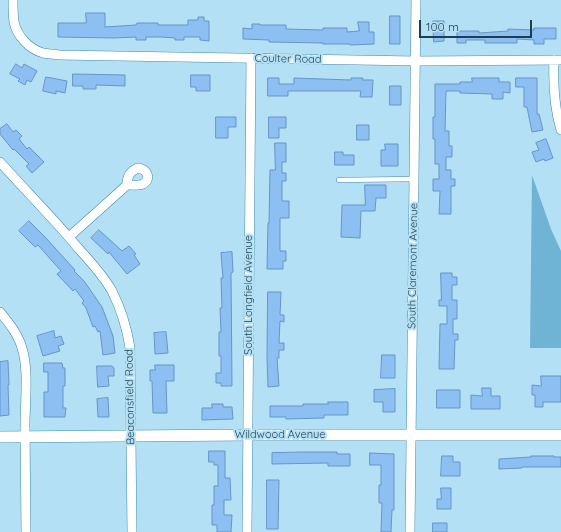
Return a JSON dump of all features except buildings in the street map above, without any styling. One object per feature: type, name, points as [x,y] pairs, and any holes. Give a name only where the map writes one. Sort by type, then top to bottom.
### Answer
[{"type":"street","name":"Coulter Road","points":[[13,0],[14,23],[21,38],[29,46],[43,53],[416,61],[557,60]]},
{"type":"street","name":"South Claremont Avenue","points":[[410,532],[416,0]]},
{"type":"street","name":"South Longfield Avenue","points":[[247,532],[251,58]]},
{"type":"street","points":[[557,60],[553,82],[556,114],[561,130]]},
{"type":"street","name":"Beaconsfield Road","points":[[0,162],[92,264],[109,287],[121,310],[130,348],[132,532]]},
{"type":"street","points":[[69,237],[127,185]]},
{"type":"street","points":[[0,312],[17,334],[22,347],[26,368],[26,532]]},
{"type":"street","name":"Wildwood Avenue","points":[[0,437],[561,435]]},
{"type":"lane","points":[[339,180],[414,179]]},
{"type":"shaded area","points":[[532,175],[551,229],[561,251],[561,348],[530,348]]}]
